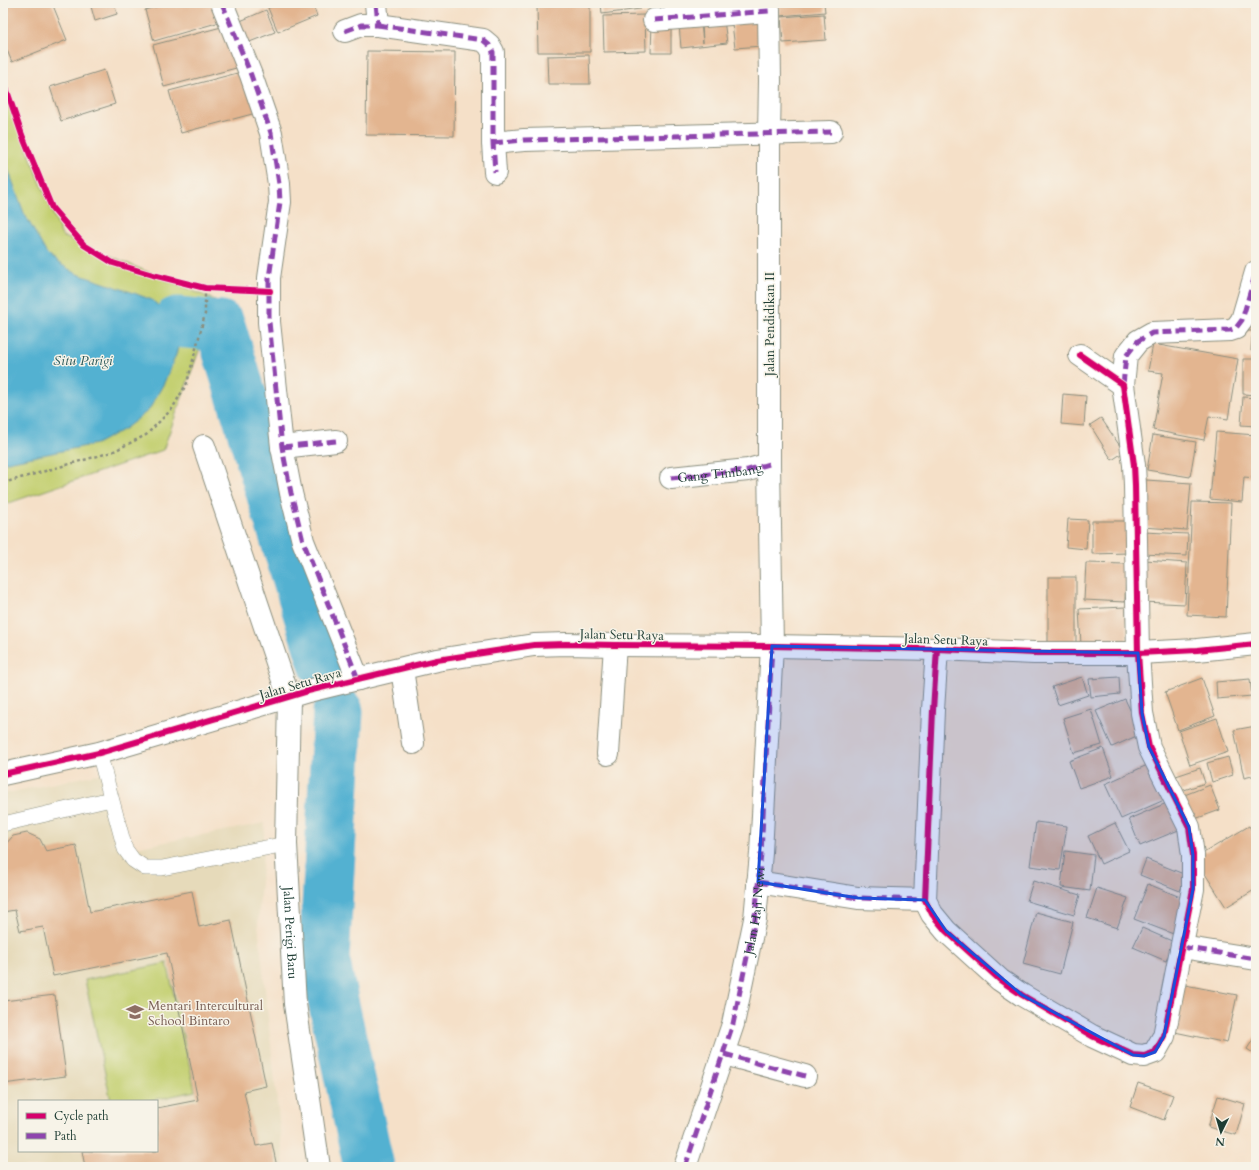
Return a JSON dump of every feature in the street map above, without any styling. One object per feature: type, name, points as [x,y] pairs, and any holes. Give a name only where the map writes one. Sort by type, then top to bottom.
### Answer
[{"type":"street","points":[[222,3],[251,75],[271,133],[279,184],[280,202],[269,278],[269,322],[282,447],[291,493],[303,541],[352,681]]},
{"type":"street","points":[[376,3],[378,25]]},
{"type":"street","points":[[654,20],[768,7]]},
{"type":"street","name":"Jalan Pendidikan II","points":[[768,7],[770,81],[768,464],[772,646]]},
{"type":"street","points":[[345,31],[361,25],[378,25],[483,40],[489,45],[493,52],[493,143],[495,172]]},
{"type":"street","points":[[493,143],[524,140],[831,132]]},
{"type":"street","points":[[937,649],[925,900],[932,914],[946,931],[1000,980],[1022,996],[1092,1036],[1133,1055],[1144,1056],[1155,1052],[1164,1036],[1182,947],[1193,889],[1193,855],[1189,827],[1148,747],[1142,713],[1138,653],[1134,465],[1123,385],[1126,356],[1138,341],[1152,333],[1230,330],[1236,328],[1242,320],[1256,272]]},
{"type":"street","points":[[1080,355],[1123,385]]},
{"type":"street","points":[[282,447],[336,441]]},
{"type":"street","name":"Jalan Perigi Baru","points":[[204,446],[299,694],[286,844],[295,1004],[319,1167]]},
{"type":"street","name":"Gang Timbang","points":[[671,478],[748,470],[768,464]]},
{"type":"street","name":"Jalan Setu Raya","points":[[3,774],[98,753],[299,694],[437,660],[534,645],[772,646],[937,649],[1034,653],[1138,653],[1197,650],[1256,644]]},
{"type":"street","points":[[608,754],[615,646]]},
{"type":"street","name":"Jalan Haji Newi","points":[[685,1167],[733,1024],[755,919],[767,752],[772,646]]},
{"type":"street","points":[[402,669],[413,743]]},
{"type":"street","points":[[758,882],[858,898],[925,900]]},
{"type":"street","points":[[1182,947],[1256,959]]},
{"type":"street","points":[[724,1054],[805,1076]]},
{"type":"lane","points":[[98,753],[125,849],[133,860],[145,868],[162,868],[286,844]]},
{"type":"lane","points":[[3,824],[110,799]]},
{"type":"path","points":[[3,78],[22,135],[52,208],[84,244],[113,263],[205,288],[270,291]]},
{"type":"path","points":[[3,482],[112,452],[146,435],[172,409],[186,383],[205,314],[205,288]]},
{"type":"highlighted area","points":[[772,646],[1138,653],[1142,713],[1149,747],[1189,827],[1193,855],[1193,889],[1164,1036],[1155,1052],[1144,1056],[1133,1055],[1022,995],[946,931],[925,900],[858,898],[758,882]]},
{"type":"shaded area","name":"Mentari Intercultural School Bintaro","points":[[103,773],[124,850],[265,823],[258,924],[284,1167],[3,1167],[3,794]]},
{"type":"green space","name":"Situ Parigi","points":[[3,88],[62,236],[217,301],[163,450],[3,505]]},
{"type":"green space","points":[[167,963],[195,1091],[154,1100],[111,1100],[85,980]]},
{"type":"water","name":"Situ Parigi","points":[[3,155],[24,213],[47,254],[77,274],[152,300],[177,322],[180,339],[176,355],[164,383],[149,410],[126,428],[96,444],[3,463]]},
{"type":"building","points":[[3,3],[52,3],[67,40],[12,62],[3,41]]},
{"type":"building","points":[[90,3],[114,3],[117,14],[95,21]]},
{"type":"building","points":[[169,3],[215,3],[220,22],[154,41],[145,10]]},
{"type":"building","points":[[280,3],[312,3],[317,16],[278,32],[268,8]]},
{"type":"building","points":[[601,3],[640,3],[640,9],[602,14]]},
{"type":"building","points":[[652,3],[675,3],[675,5],[653,9]]},
{"type":"building","points":[[678,3],[701,3],[702,10],[680,13]]},
{"type":"building","points":[[779,3],[824,3],[825,12],[780,16]]},
{"type":"building","points":[[590,4],[590,52],[538,52],[537,5]]},
{"type":"building","points":[[266,10],[275,32],[247,43],[238,22]]},
{"type":"building","points":[[759,13],[762,46],[735,48],[731,16]]},
{"type":"building","points":[[824,14],[826,40],[783,43],[781,17]]},
{"type":"building","points":[[645,15],[646,51],[604,52],[603,16]]},
{"type":"building","points":[[724,20],[727,43],[681,48],[679,24],[701,22],[703,43],[702,22]]},
{"type":"building","points":[[652,22],[671,22],[671,53],[651,53]]},
{"type":"building","points":[[229,25],[240,67],[164,87],[153,45]]},
{"type":"building","points":[[367,51],[455,52],[454,136],[366,135]]},
{"type":"building","points":[[589,55],[590,84],[548,84],[547,56]]},
{"type":"building","points":[[104,70],[115,104],[61,121],[50,87]]},
{"type":"building","points":[[245,71],[256,113],[181,133],[169,91]]},
{"type":"building","points":[[1246,314],[1256,315],[1256,331],[1245,331]]},
{"type":"building","points":[[1252,337],[1256,338],[1256,352],[1251,351]]},
{"type":"building","points":[[1153,344],[1238,359],[1228,419],[1209,416],[1204,440],[1153,430],[1163,373],[1148,371]]},
{"type":"building","points":[[1243,359],[1256,359],[1256,395],[1243,394]]},
{"type":"building","points":[[1063,394],[1086,396],[1084,426],[1061,424]]},
{"type":"building","points":[[1243,397],[1256,398],[1256,426],[1241,425]]},
{"type":"building","points":[[1101,418],[1124,452],[1112,460],[1090,425]]},
{"type":"building","points":[[1216,432],[1256,435],[1256,478],[1244,477],[1242,502],[1210,499]]},
{"type":"building","points":[[1153,435],[1196,442],[1190,477],[1147,470]]},
{"type":"building","points":[[1146,480],[1191,483],[1187,530],[1142,527]]},
{"type":"building","points":[[1192,502],[1231,503],[1226,617],[1187,615]]},
{"type":"building","points":[[1068,519],[1088,520],[1086,549],[1066,547]]},
{"type":"building","points":[[1092,521],[1127,521],[1128,553],[1092,554]]},
{"type":"building","points":[[1143,532],[1188,534],[1187,556],[1142,554]]},
{"type":"building","points":[[1145,560],[1187,563],[1185,604],[1143,602]]},
{"type":"building","points":[[1086,563],[1126,564],[1125,602],[1084,600]]},
{"type":"building","points":[[1048,577],[1076,577],[1076,644],[1048,644]]},
{"type":"building","points":[[1126,607],[1127,643],[1081,645],[1079,609]]},
{"type":"building","points":[[1082,677],[1088,695],[1058,705],[1052,687]]},
{"type":"building","points":[[1119,677],[1120,694],[1091,697],[1089,679]]},
{"type":"building","points":[[1202,678],[1215,716],[1178,730],[1165,692]]},
{"type":"building","points":[[1250,679],[1252,696],[1217,699],[1216,682]]},
{"type":"building","points":[[1125,699],[1141,734],[1112,747],[1096,711]]},
{"type":"building","points":[[1091,709],[1102,745],[1074,753],[1063,718]]},
{"type":"building","points":[[1217,718],[1228,752],[1190,765],[1179,731]]},
{"type":"building","points":[[1256,726],[1256,775],[1244,778],[1234,730]]},
{"type":"building","points":[[1103,748],[1113,776],[1079,788],[1069,761]]},
{"type":"building","points":[[1228,757],[1233,775],[1212,782],[1207,763]]},
{"type":"building","points":[[1154,762],[1171,797],[1121,819],[1105,784]]},
{"type":"building","points":[[1200,768],[1205,783],[1181,791],[1176,776]]},
{"type":"building","points":[[1210,785],[1220,810],[1192,820],[1182,796]]},
{"type":"building","points":[[1169,802],[1181,829],[1140,846],[1129,819]]},
{"type":"building","points":[[1036,822],[1067,826],[1060,870],[1030,866]]},
{"type":"building","points":[[1115,823],[1129,851],[1101,864],[1088,836]]},
{"type":"building","points":[[1249,826],[1256,837],[1256,889],[1226,907],[1195,858]]},
{"type":"building","points":[[27,833],[40,839],[46,851],[76,845],[90,912],[192,891],[199,927],[231,920],[266,1086],[244,1091],[256,1146],[272,1143],[277,1167],[85,1167],[82,1152],[158,1152],[158,1108],[198,1100],[167,953],[53,976],[43,927],[20,931],[15,910],[3,912],[4,846],[13,836]]},
{"type":"building","points":[[1065,851],[1094,855],[1090,891],[1061,887]]},
{"type":"building","points":[[1146,859],[1186,875],[1180,891],[1140,875]]},
{"type":"building","points":[[1033,881],[1080,895],[1074,915],[1027,901]]},
{"type":"building","points":[[1148,884],[1190,901],[1176,935],[1134,919]]},
{"type":"building","points":[[1097,888],[1128,898],[1117,928],[1087,918]]},
{"type":"building","points":[[1036,912],[1073,922],[1060,974],[1023,964]]},
{"type":"building","points":[[1142,928],[1174,942],[1166,961],[1133,947]]},
{"type":"building","points":[[1180,984],[1237,995],[1227,1043],[1170,1031]]},
{"type":"building","points":[[55,995],[66,1076],[3,1084],[3,1001]]},
{"type":"building","points":[[1256,1035],[1256,1055],[1247,1049]]},
{"type":"building","points":[[1138,1083],[1173,1095],[1164,1120],[1130,1107]]},
{"type":"building","points":[[1218,1096],[1245,1104],[1236,1135],[1208,1127]]},
{"type":"waterway","points":[[177,322],[220,326],[324,664]]},
{"type":"waterway","points":[[338,712],[324,959],[369,1167]]},
{"type":"marked path","points":[[222,3],[251,75],[271,133],[279,184],[280,202],[269,278],[269,322],[282,447],[291,493],[303,541],[358,679]]},
{"type":"marked path","points":[[345,31],[361,25],[378,25],[376,3]]},
{"type":"marked path","points":[[654,20],[769,11]]},
{"type":"marked path","points":[[378,25],[483,40],[489,45],[493,52],[493,143],[495,172]]},
{"type":"marked path","points":[[493,143],[524,140],[831,132]]},
{"type":"marked path","points":[[1123,385],[1126,356],[1138,341],[1152,333],[1230,330],[1236,328],[1242,320],[1256,272]]},
{"type":"marked path","points":[[282,447],[336,441]]},
{"type":"marked path","points":[[671,478],[748,470],[769,464]]},
{"type":"marked path","points":[[685,1167],[733,1024],[755,919],[761,853],[772,646]]},
{"type":"marked path","points":[[758,882],[858,898],[925,900]]},
{"type":"marked path","points":[[1182,947],[1256,959]]},
{"type":"marked path","points":[[724,1054],[805,1076]]},
{"type":"cycle path","points":[[3,79],[22,135],[52,208],[84,245],[113,263],[205,288],[270,291]]},
{"type":"cycle path","points":[[937,649],[925,900],[932,914],[946,931],[1000,980],[1022,995],[1092,1036],[1133,1055],[1144,1056],[1155,1052],[1164,1036],[1193,889],[1193,855],[1189,827],[1149,747],[1142,713],[1138,653],[1134,465],[1123,385],[1080,355]]},
{"type":"cycle path","points":[[3,774],[99,753],[308,691],[345,682],[437,660],[534,645],[772,646],[937,649],[1034,653],[1138,653],[1197,650],[1256,644]]},
{"type":"place","name":"Mentari Intercultural School Bintaro","points":[[135,1012]]}]
